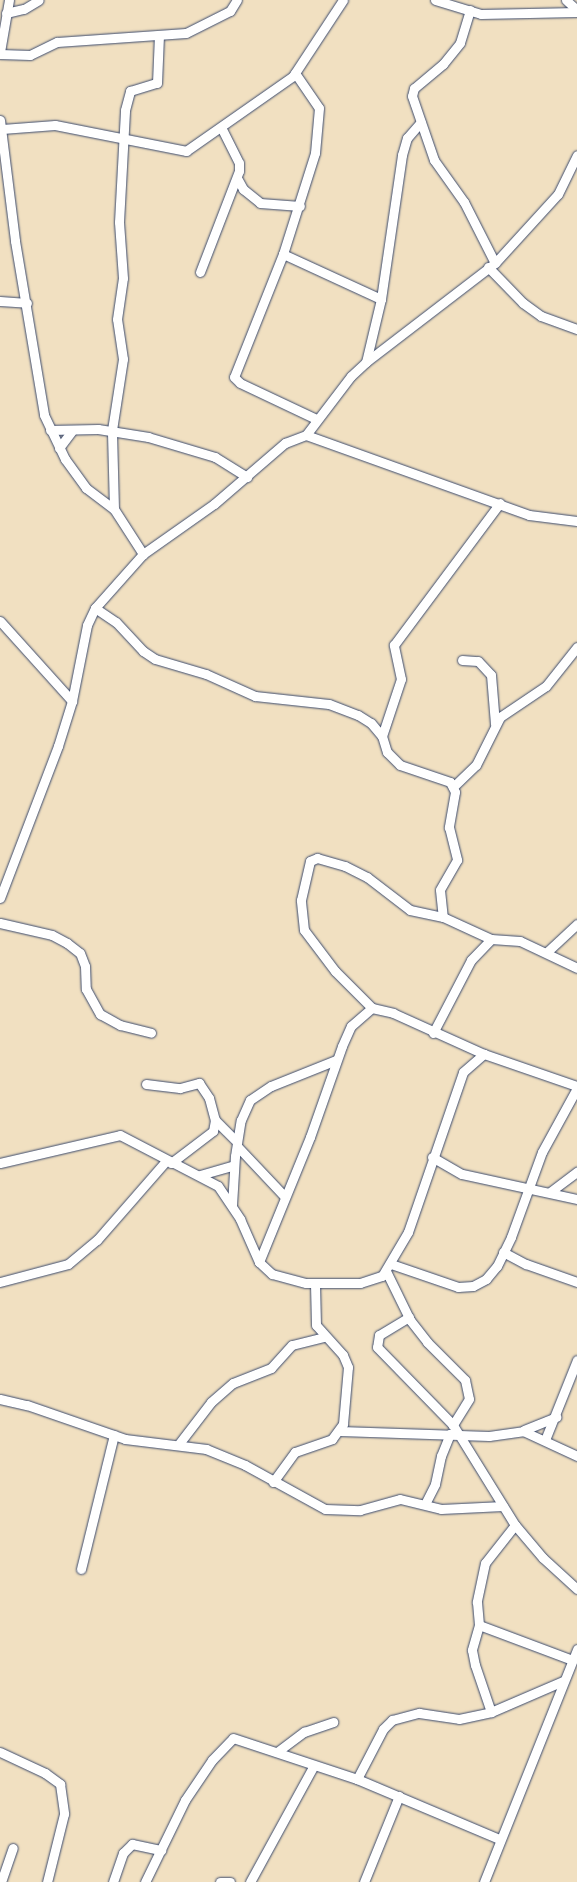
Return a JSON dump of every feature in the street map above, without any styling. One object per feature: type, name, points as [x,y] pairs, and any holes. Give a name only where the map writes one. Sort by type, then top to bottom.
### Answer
[{"type":"street","points":[[9,0],[0,53],[23,56],[57,42],[159,35],[193,30],[230,11],[237,0]]},
{"type":"street","points":[[6,13],[24,9],[39,0]]},
{"type":"street","points":[[143,554],[129,527],[114,509],[86,488],[59,448],[44,415],[1,125],[56,125],[181,152],[221,127],[296,73],[343,0]]},
{"type":"street","points":[[435,0],[470,10],[513,15],[577,13]]},
{"type":"street","points":[[566,0],[577,13]]},
{"type":"street","points":[[470,10],[460,44],[443,64],[413,92],[421,122],[434,160],[464,202],[492,265],[529,308],[541,316],[577,329]]},
{"type":"street","points":[[114,509],[112,430],[123,359],[117,319],[123,278],[119,222],[125,110],[130,91],[157,83],[159,35]]},
{"type":"street","points":[[296,73],[317,101],[320,115],[315,153],[284,254],[234,377],[316,419]]},
{"type":"street","points":[[366,362],[381,298],[402,155],[407,138],[421,122]]},
{"type":"street","points":[[200,272],[237,178],[239,163],[221,127]]},
{"type":"street","points":[[0,898],[17,848],[41,796],[72,701],[82,642],[95,608],[143,554],[247,477],[285,443],[306,435],[316,419],[366,362],[492,265],[558,194],[577,155]]},
{"type":"street","points":[[237,178],[242,189],[260,203],[300,206]]},
{"type":"street","points":[[284,254],[381,298]]},
{"type":"street","points":[[0,301],[27,303]]},
{"type":"street","points":[[50,430],[112,430],[215,457],[247,477]]},
{"type":"street","points":[[59,448],[72,431]]},
{"type":"street","points":[[306,435],[543,518],[577,521]]},
{"type":"street","points":[[382,736],[401,679],[394,645],[500,503]]},
{"type":"street","points":[[95,608],[116,622],[155,659],[206,674],[256,696],[314,701],[343,708],[371,723],[382,736],[387,752],[400,765],[441,778],[453,786]]},
{"type":"street","points":[[0,621],[72,701]]},
{"type":"street","points":[[443,917],[440,890],[457,860],[449,827],[453,786],[476,765],[500,716],[546,686],[577,647]]},
{"type":"street","points":[[462,660],[478,661],[492,675],[495,724]]},
{"type":"street","points":[[388,1268],[440,1284],[473,1286],[486,1280],[504,1252],[530,1188],[542,1152],[577,1087],[484,1054],[433,1033],[393,1013],[372,1008],[335,971],[304,930],[301,900],[310,861],[317,858],[345,866],[410,910],[443,917],[491,939],[520,941],[547,952],[577,968]]},
{"type":"street","points":[[0,923],[52,935],[67,943],[80,953],[85,966],[86,989],[100,1014],[120,1025],[151,1033]]},
{"type":"street","points":[[547,952],[577,924]]},
{"type":"street","points":[[433,1033],[471,960],[491,939]]},
{"type":"street","points":[[259,1262],[336,1060],[352,1026],[360,1015],[372,1008]]},
{"type":"street","points":[[0,1163],[116,1134],[169,1162],[200,1175],[218,1186],[232,1205],[259,1262],[272,1274],[315,1284],[360,1283],[375,1279],[388,1268],[408,1232],[432,1157],[463,1072],[484,1054]]},
{"type":"street","points":[[232,1205],[234,1165],[246,1106],[257,1094],[336,1060]]},
{"type":"street","points":[[146,1084],[180,1088],[201,1084],[209,1098],[215,1120],[285,1197]]},
{"type":"street","points":[[0,1282],[68,1264],[111,1226],[169,1162],[210,1135],[215,1120]]},
{"type":"street","points":[[432,1157],[462,1174],[577,1199]]},
{"type":"street","points":[[200,1175],[234,1165]]},
{"type":"street","points":[[550,1192],[577,1172]]},
{"type":"street","points":[[504,1252],[526,1264],[577,1282]]},
{"type":"street","points":[[388,1268],[409,1317],[427,1342],[465,1380],[469,1399],[441,1456],[435,1484],[425,1504]]},
{"type":"street","points":[[315,1284],[315,1319],[324,1337],[344,1355],[348,1367],[340,1431]]},
{"type":"street","points":[[409,1317],[379,1335],[375,1343],[454,1431],[515,1525],[543,1558],[577,1589]]},
{"type":"street","points":[[178,1445],[212,1402],[232,1383],[271,1368],[292,1345],[324,1337]]},
{"type":"street","points":[[545,1440],[556,1417],[577,1360]]},
{"type":"street","points":[[0,1399],[28,1405],[114,1435],[178,1445],[223,1455],[325,1509],[360,1510],[400,1498],[458,1510],[503,1506]]},
{"type":"street","points":[[273,1482],[295,1452],[325,1442],[340,1431],[454,1431],[490,1436],[523,1431],[556,1417]]},
{"type":"street","points":[[523,1431],[577,1456]]},
{"type":"street","points":[[81,1570],[114,1435]]},
{"type":"street","points":[[491,1712],[474,1657],[479,1625],[477,1602],[485,1563],[515,1525]]},
{"type":"street","points":[[479,1625],[572,1660]]},
{"type":"street","points":[[484,1882],[499,1839],[577,1649]]},
{"type":"street","points":[[357,1779],[392,1720],[411,1714],[459,1718],[491,1712],[563,1681]]},
{"type":"street","points":[[277,1752],[304,1732],[332,1722]]},
{"type":"street","points":[[145,1882],[185,1800],[230,1739],[238,1738],[357,1779],[499,1839]]},
{"type":"street","points":[[0,1752],[45,1772],[60,1784],[64,1814],[47,1882]]},
{"type":"street","points":[[250,1882],[314,1765]]},
{"type":"street","points":[[364,1882],[399,1796]]},
{"type":"street","points":[[113,1882],[123,1853],[132,1844],[162,1850]]},
{"type":"street","points":[[1,1882],[12,1848]]},
{"type":"street","points":[[220,1882],[230,1882]]}]
